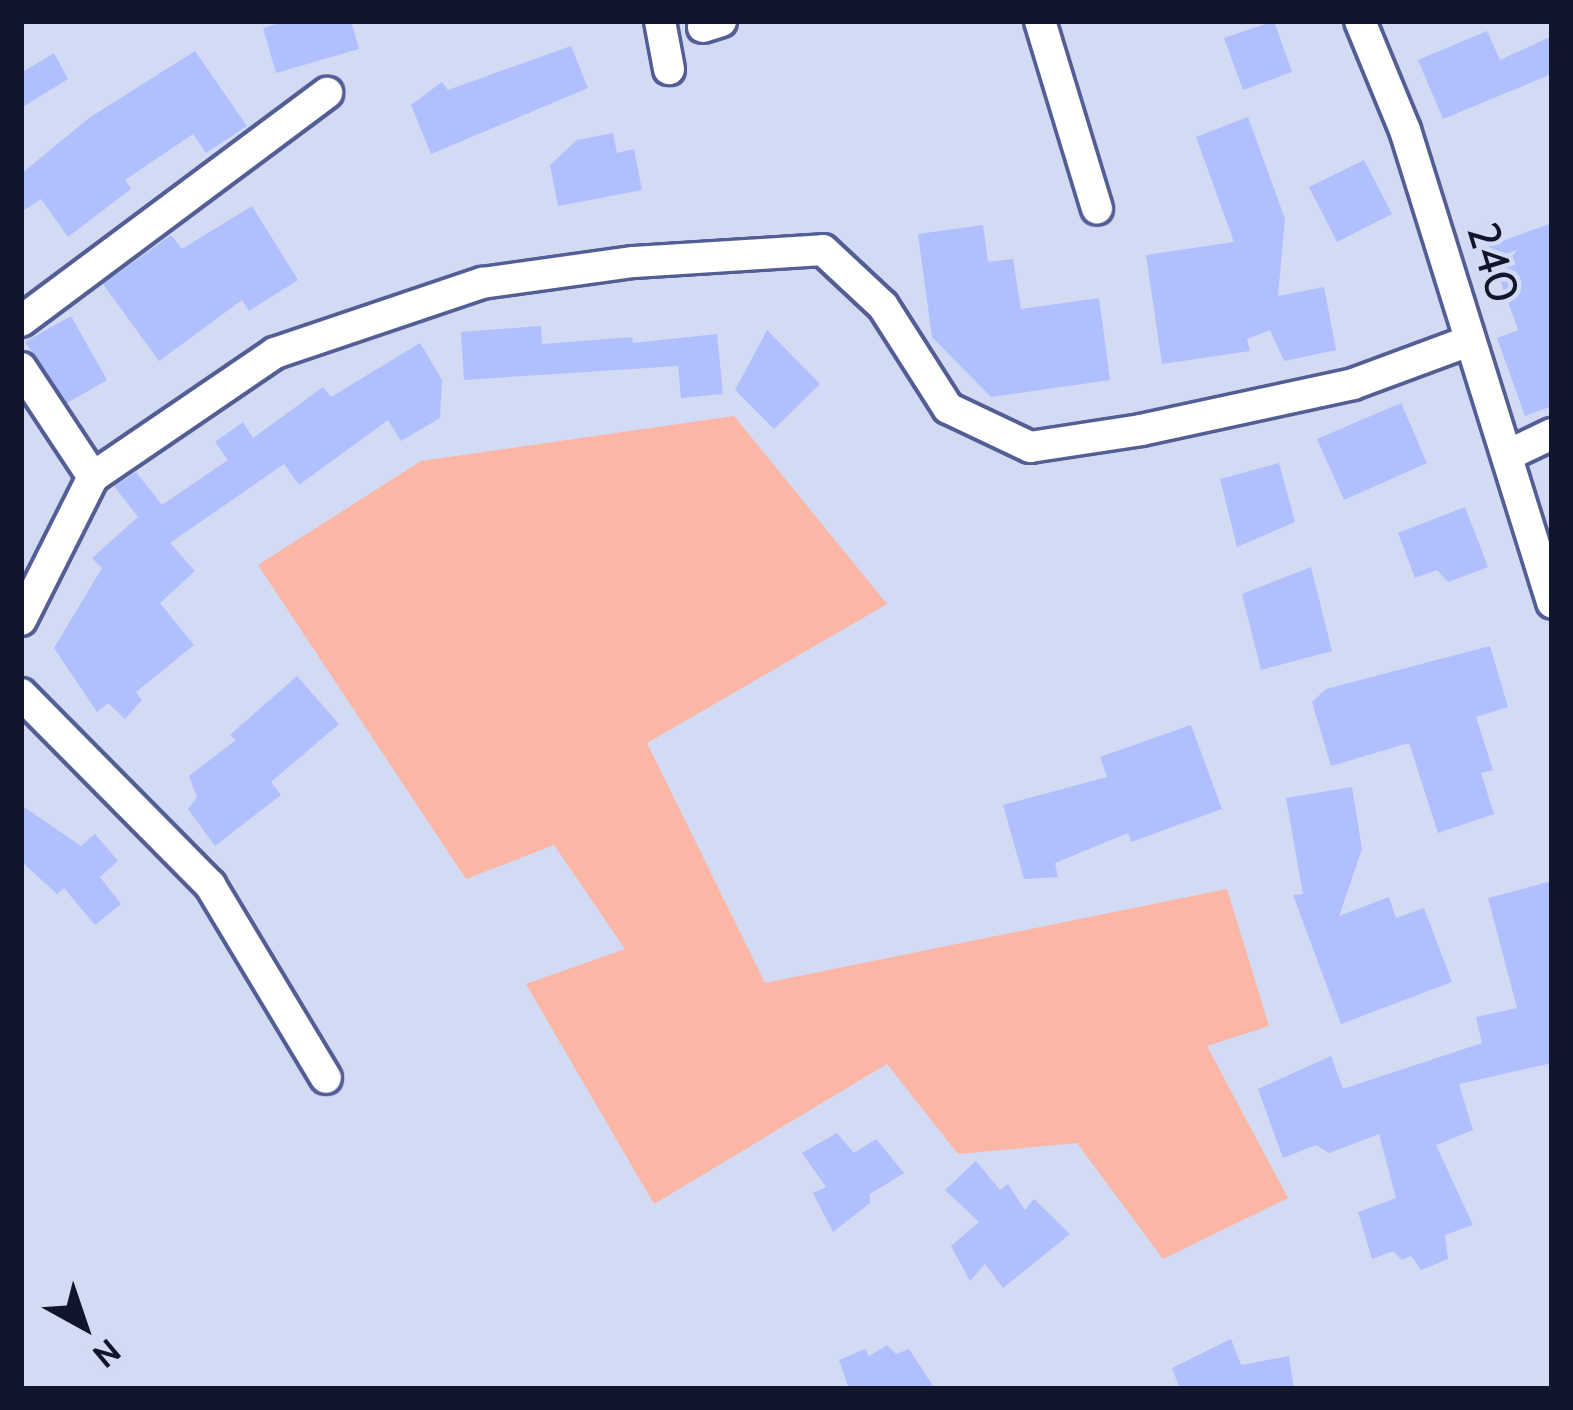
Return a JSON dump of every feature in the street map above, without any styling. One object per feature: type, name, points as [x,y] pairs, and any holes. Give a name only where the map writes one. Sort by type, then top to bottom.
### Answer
[{"type":"street","points":[[660,21],[669,69]]},
{"type":"street","points":[[1040,21],[1097,209]]},
{"type":"street","name":"240","points":[[1360,21],[1405,130],[1552,603]]},
{"type":"street","points":[[21,321],[327,93]]},
{"type":"street","points":[[21,620],[93,477],[275,353],[482,283],[634,262],[823,250],[884,306],[948,407],[1030,447],[1141,430],[1353,384],[1469,341]]},
{"type":"street","points":[[21,368],[93,477]]},
{"type":"street","points":[[1508,454],[1552,434]]},
{"type":"street","points":[[21,694],[210,885],[326,1078]]},
{"type":"shaded area","points":[[734,416],[887,604],[647,743],[765,983],[1227,889],[1269,1026],[1207,1046],[1288,1198],[1163,1259],[1077,1143],[958,1154],[887,1064],[654,1204],[526,984],[625,949],[554,845],[466,879],[258,565],[421,461]]},
{"type":"building","points":[[287,21],[351,21],[359,49],[276,73],[263,28]]},
{"type":"building","points":[[1274,21],[1292,72],[1243,90],[1224,38]]},
{"type":"building","points":[[1487,31],[1500,60],[1552,36],[1552,74],[1443,119],[1418,60]]},
{"type":"building","points":[[571,46],[588,88],[431,154],[411,105],[442,82],[448,90]]},
{"type":"building","points":[[195,51],[247,126],[206,153],[193,134],[125,180],[131,189],[68,237],[41,199],[21,212],[21,174],[89,118]]},
{"type":"building","points":[[54,53],[68,79],[21,108],[21,73]]},
{"type":"building","points":[[1248,117],[1285,219],[1278,296],[1324,287],[1336,350],[1284,361],[1270,330],[1247,339],[1250,351],[1162,364],[1146,255],[1234,242],[1196,137]]},
{"type":"building","points":[[613,133],[617,153],[634,149],[642,190],[558,206],[550,165],[577,140]]},
{"type":"building","points":[[1364,160],[1392,214],[1337,242],[1309,187]]},
{"type":"building","points":[[252,206],[298,280],[249,311],[242,300],[159,361],[103,284],[171,235],[182,249]]},
{"type":"building","points":[[1552,223],[1552,406],[1525,416],[1497,338],[1518,330],[1488,246]]},
{"type":"building","points":[[983,225],[988,262],[1013,259],[1021,309],[1099,298],[1110,380],[991,397],[932,337],[918,234]]},
{"type":"building","points":[[71,316],[107,380],[67,403],[25,342]]},
{"type":"building","points":[[541,326],[542,344],[632,337],[633,343],[717,334],[723,394],[681,398],[678,366],[464,380],[461,332]]},
{"type":"building","points":[[767,330],[820,384],[774,429],[735,390]]},
{"type":"building","points":[[420,343],[442,380],[440,418],[401,441],[388,420],[299,485],[284,464],[170,543],[195,571],[160,603],[194,645],[136,692],[142,700],[125,719],[108,703],[97,712],[54,648],[102,568],[92,558],[138,517],[114,486],[136,472],[162,505],[228,460],[215,442],[243,422],[253,438],[323,387],[331,397]]},
{"type":"building","points":[[1401,403],[1427,463],[1344,500],[1317,439]]},
{"type":"building","points":[[1279,463],[1295,522],[1237,547],[1220,479]]},
{"type":"building","points":[[1465,507],[1488,567],[1448,582],[1437,570],[1415,578],[1398,533]]},
{"type":"building","points":[[1311,567],[1332,651],[1261,670],[1242,594]]},
{"type":"building","points":[[1490,646],[1508,707],[1476,717],[1493,770],[1481,773],[1494,814],[1438,833],[1409,743],[1331,766],[1312,702],[1326,689]]},
{"type":"building","points":[[297,676],[339,724],[271,782],[281,795],[215,846],[188,809],[197,797],[189,776],[236,740],[230,735]]},
{"type":"building","points":[[1191,725],[1222,809],[1131,842],[1128,833],[1055,863],[1058,877],[1024,879],[1003,805],[1107,777],[1100,757]]},
{"type":"building","points":[[1352,787],[1362,849],[1339,916],[1389,897],[1396,918],[1424,908],[1452,982],[1341,1024],[1293,895],[1303,894],[1286,798]]},
{"type":"building","points":[[21,805],[81,846],[95,834],[118,861],[100,877],[121,904],[95,925],[64,888],[57,894],[21,861]]},
{"type":"building","points":[[1552,881],[1552,1063],[1459,1084],[1473,1130],[1436,1145],[1473,1225],[1445,1235],[1448,1259],[1421,1270],[1411,1256],[1402,1260],[1393,1251],[1372,1259],[1358,1212],[1396,1198],[1379,1134],[1329,1153],[1316,1145],[1283,1158],[1258,1089],[1331,1056],[1343,1089],[1482,1043],[1476,1017],[1517,1008],[1488,898]]},
{"type":"building","points":[[837,1133],[854,1153],[876,1139],[904,1173],[870,1194],[870,1203],[833,1232],[813,1193],[826,1187],[802,1153]]},
{"type":"building","points":[[976,1161],[1000,1190],[1008,1184],[1025,1210],[1034,1199],[1070,1234],[1003,1288],[985,1264],[970,1281],[951,1246],[979,1222],[945,1190]]},
{"type":"building","points":[[1231,1339],[1241,1365],[1289,1356],[1294,1389],[1180,1389],[1172,1368]]},
{"type":"building","points":[[887,1345],[896,1354],[909,1349],[935,1389],[849,1389],[839,1360],[865,1349],[869,1356]]}]
